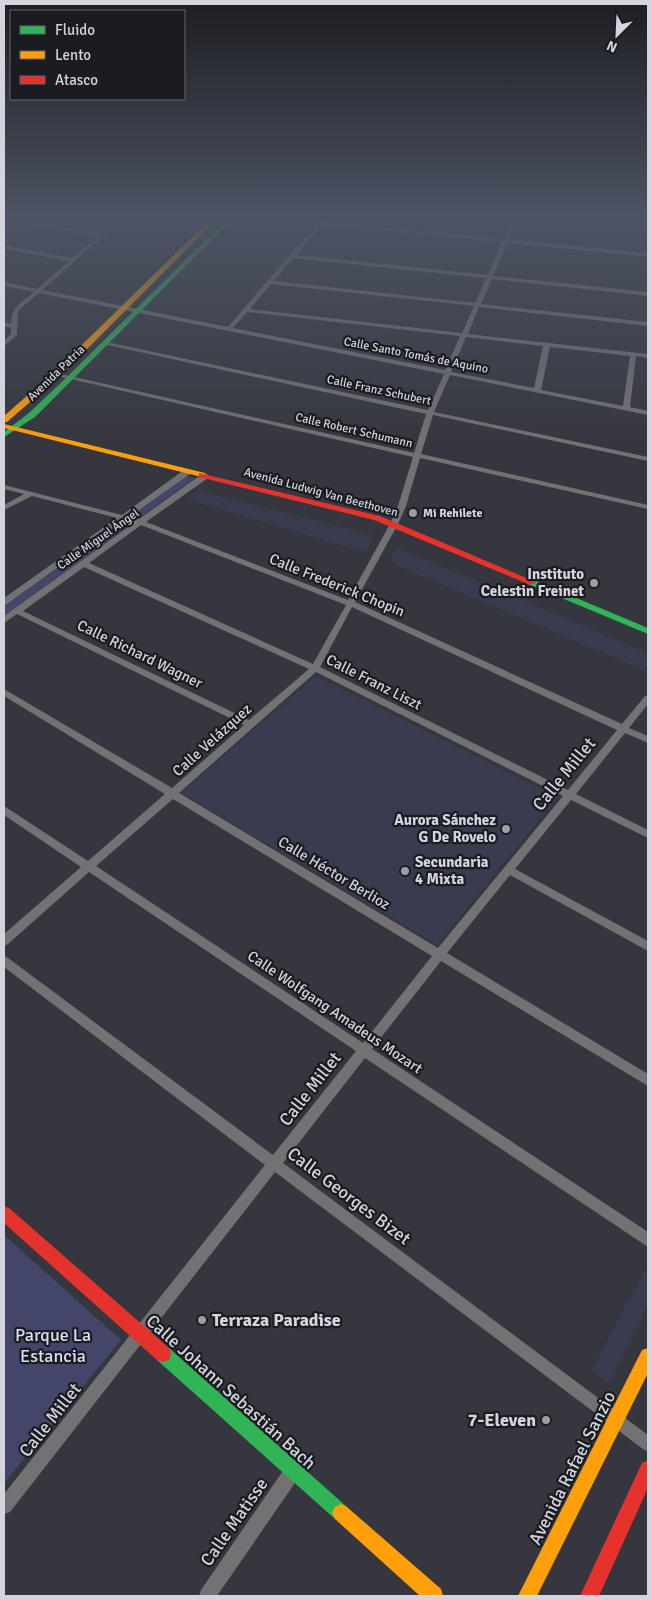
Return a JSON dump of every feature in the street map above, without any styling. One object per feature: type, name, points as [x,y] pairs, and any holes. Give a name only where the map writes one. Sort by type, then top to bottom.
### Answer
[{"type":"main road","name":"Avenida Patria","points":[[4,420],[56,375],[138,294]]},
{"type":"main road","name":"Avenida Patria","points":[[7,430],[32,414],[156,294]]},
{"type":"main road","name":"Avenida Ludwig Van Beethoven","points":[[7,430],[205,476],[394,524],[648,631]]},
{"type":"main road","name":"Calle Johann Sebastián Bach","points":[[4,1213],[434,1596]]},
{"type":"main road","name":"Avenida Rafael Sanzio","points":[[527,1596],[648,1356]]},
{"type":"main road","points":[[589,1596],[648,1469]]},
{"type":"street","points":[[4,344],[14,335],[16,327],[15,313],[34,294]]},
{"type":"street","name":"Calle Santo Tomás de Aquino","points":[[56,294],[648,413]]},
{"type":"street","points":[[229,329],[260,294]]},
{"type":"street","points":[[375,294],[648,324]]},
{"type":"street","name":"Calle Velázquez","points":[[4,940],[315,668],[352,604],[394,524],[430,412],[482,294]]},
{"type":"street","points":[[246,310],[648,356]]},
{"type":"street","points":[[4,324],[16,327]]},
{"type":"street","name":"Calle Franz Schubert","points":[[106,344],[648,459]]},
{"type":"street","points":[[537,391],[547,344]]},
{"type":"street","points":[[626,409],[633,354]]},
{"type":"street","name":"Calle Robert Schumann","points":[[56,375],[648,507]]},
{"type":"street","name":"Calle Miguel Ángel","points":[[4,602],[187,472]]},
{"type":"street","name":"Calle Miguel Ángel","points":[[4,620],[205,476]]},
{"type":"street","name":"Calle Frederick Chopin","points":[[4,487],[140,522],[352,604],[648,740]]},
{"type":"street","points":[[4,508],[32,494]]},
{"type":"street","name":"Calle Franz Liszt","points":[[82,564],[315,668],[648,834]]},
{"type":"street","name":"Calle Richard Wagner","points":[[17,611],[251,725]]},
{"type":"street","name":"Calle Héctor Berlioz","points":[[4,692],[648,1080]]},
{"type":"street","name":"Calle Millet","points":[[4,1506],[363,1050],[648,698]]},
{"type":"street","name":"Calle Wolfgang Amadeus Mozart","points":[[4,810],[648,1240]]},
{"type":"street","points":[[509,870],[648,946]]},
{"type":"street","name":"Calle Georges Bizet","points":[[4,961],[648,1444]]},
{"type":"street","name":"Calle Matisse","points":[[207,1596],[293,1471]]},
{"type":"shaded area","points":[[198,491],[373,535],[367,553],[186,499]]},
{"type":"shaded area","points":[[395,547],[648,653],[648,665],[644,670],[391,563]]},
{"type":"shaded area","name":"Secundaria 4 Mixta","points":[[315,676],[558,797],[437,945],[181,793]]},
{"type":"shaded area","points":[[645,1269],[648,1271],[648,1305],[609,1384],[592,1371]]},
{"type":"green space","points":[[186,476],[195,478],[139,518],[131,515]]},
{"type":"green space","points":[[124,522],[132,524],[4,616],[4,606]]},
{"type":"green space","name":"Parque La Estancia","points":[[4,1235],[121,1340],[4,1483]]},
{"type":"traffic: fast","points":[[4,435],[32,415],[155,294]]},
{"type":"traffic: fast","points":[[531,582],[648,631]]},
{"type":"traffic: fast","points":[[163,1354],[341,1513]]},
{"type":"traffic: slow","points":[[4,420],[56,375],[138,294]]},
{"type":"traffic: slow","points":[[4,426],[202,475]]},
{"type":"traffic: slow","points":[[527,1596],[648,1356]]},
{"type":"traffic: slow","points":[[341,1513],[434,1596]]},
{"type":"traffic: jam","points":[[202,475],[377,518],[531,582]]},
{"type":"traffic: jam","points":[[4,1213],[163,1354]]},
{"type":"traffic: jam","points":[[589,1596],[648,1469]]},
{"type":"place","name":"Mi Rehilete","points":[[413,513]]},
{"type":"place","name":"Instituto Celestin Freinet","points":[[594,583]]},
{"type":"place","name":"Aurora Sánchez G De Rovelo","points":[[506,829]]},
{"type":"place","name":"Secundaria 4 Mixta","points":[[405,871]]},
{"type":"place","name":"Terraza Paradise","points":[[202,1320]]},
{"type":"place","name":"7-Eleven","points":[[546,1420]]}]
